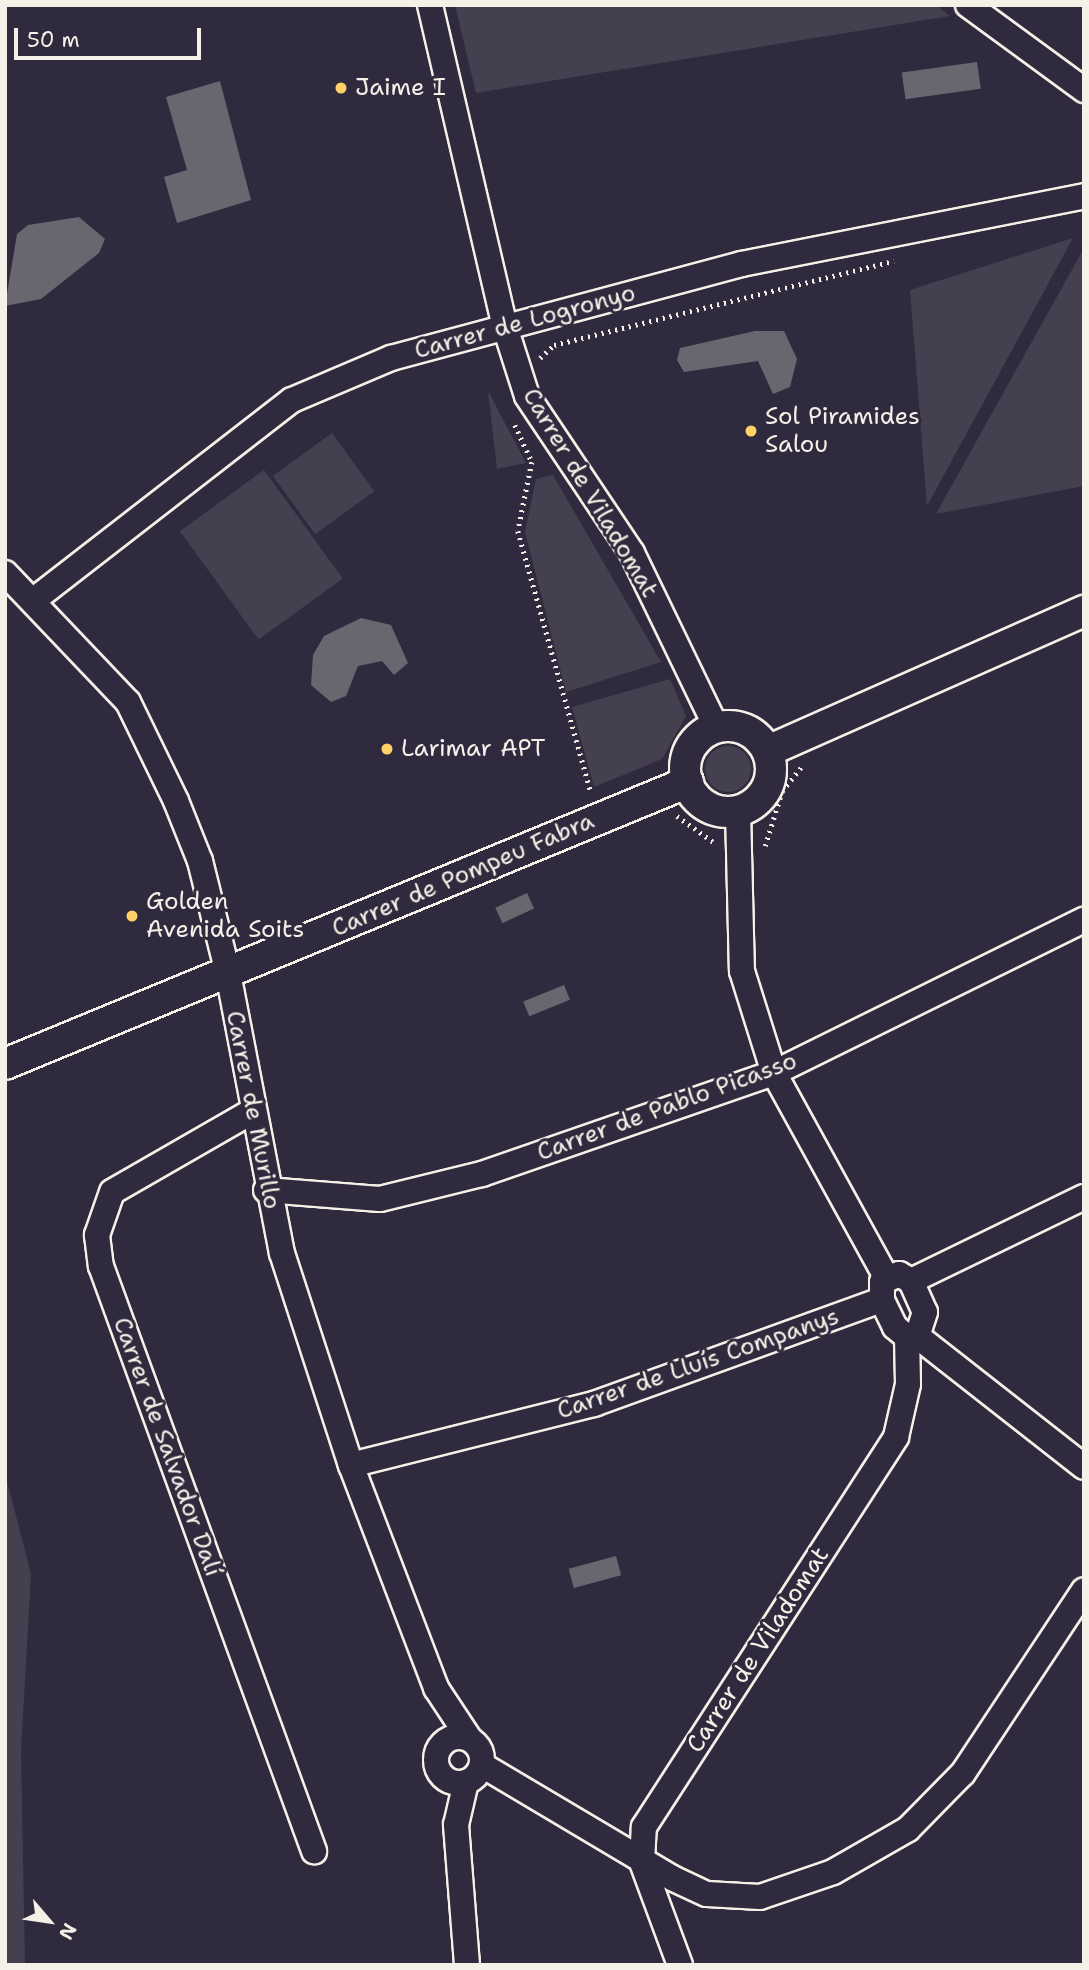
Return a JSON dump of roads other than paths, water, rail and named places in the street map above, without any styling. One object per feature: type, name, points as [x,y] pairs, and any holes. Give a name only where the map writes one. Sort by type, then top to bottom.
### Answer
[{"type":"street","name":"Carrer de Viladomat","points":[[430,5],[505,327],[527,396],[632,554],[716,727]]},
{"type":"street","points":[[968,5],[997,13],[1084,90]]},
{"type":"street","name":"Carrer de Logronyo","points":[[34,600],[292,400],[391,358],[742,264],[1084,196]]},
{"type":"street","name":"Carrer de Murillo","points":[[5,573],[34,600],[128,702],[200,861],[228,973],[250,1112],[266,1190],[351,1465],[436,1688],[469,1738],[479,1746],[464,1775],[436,1756],[443,1742],[436,1688]]},
{"type":"street","points":[[768,751],[1084,611]]},
{"type":"street","points":[[716,727],[752,732],[768,751],[767,788],[738,811],[707,806],[688,782],[687,755],[716,727]]},
{"type":"street","name":"Carrer de Pompeu Fabra","points":[[5,1064],[688,782]]},
{"type":"street","points":[[738,811],[742,971],[774,1073],[893,1286],[912,1337],[1084,1467]]},
{"type":"street","name":"Carrer de Pablo Picasso","points":[[266,1190],[380,1199],[482,1174],[774,1073],[1084,920]]},
{"type":"street","name":"Carrer de Salvador Dalí","points":[[250,1112],[112,1192],[97,1235],[101,1266],[314,1851]]},
{"type":"street","name":"Carrer de Lluís Companys","points":[[351,1465],[594,1404],[893,1286],[1084,1197]]},
{"type":"street","name":"Carrer de Viladomat","points":[[680,1965],[642,1862],[644,1827],[896,1437],[908,1384],[912,1337],[925,1312],[893,1286]]},
{"type":"street","points":[[467,1965],[456,1825],[448,1814],[464,1775],[706,1894],[760,1896],[832,1872],[908,1829],[963,1773],[1084,1590]]},
{"type":"street","points":[[443,1742],[469,1738]]},
{"type":"place","name":"Jaime I","points":[[341,88]]},
{"type":"place","name":"Sol Piramides Salou","points":[[751,431]]},
{"type":"place","name":"Larimar APT","points":[[387,749]]},
{"type":"place","name":"Golden Avenida Soits","points":[[132,916]]}]
